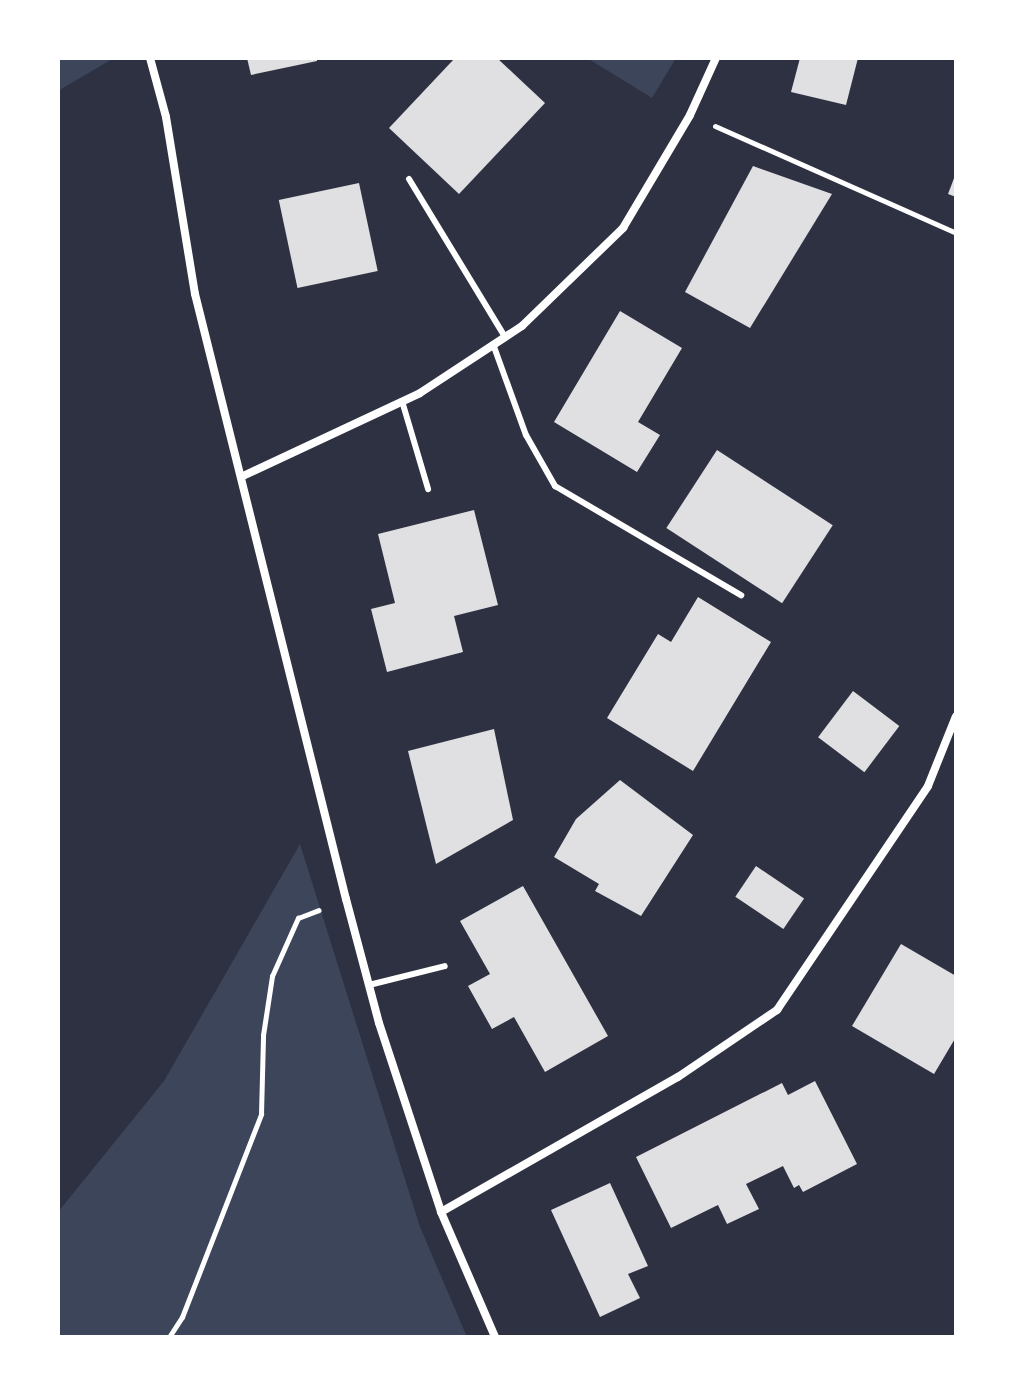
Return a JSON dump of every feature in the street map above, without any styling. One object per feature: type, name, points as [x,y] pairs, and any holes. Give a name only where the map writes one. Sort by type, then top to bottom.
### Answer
[{"type":"street","points":[[150,58],[166,117],[195,294],[369,985],[441,1212],[495,1337]]},
{"type":"street","points":[[243,476],[402,401],[505,337],[623,228],[690,115],[716,58]]},
{"type":"street","points":[[441,1212],[678,1077],[777,1010],[928,786],[956,716]]},
{"type":"lane","points":[[409,179],[505,337]]},
{"type":"lane","points":[[493,344],[526,435],[555,486],[741,595]]},
{"type":"lane","points":[[402,401],[428,489]]},
{"type":"lane","points":[[369,985],[445,966]]},
{"type":"path","points":[[690,115],[956,233]]},
{"type":"path","points":[[169,1337],[182,1317],[261,1114],[272,976],[298,918],[346,899]]},
{"type":"shaded area","points":[[58,58],[114,58],[58,91]]},
{"type":"shaded area","points":[[587,58],[676,58],[652,98]]},
{"type":"shaded area","points":[[300,844],[420,1227],[467,1337],[58,1337],[58,1212],[164,1081]]},
{"type":"building","points":[[247,58],[317,58],[317,61],[251,75]]},
{"type":"building","points":[[455,58],[497,58],[545,103],[459,194],[389,128]]},
{"type":"building","points":[[800,58],[858,58],[846,105],[791,92]]},
{"type":"building","points":[[753,166],[832,194],[750,328],[685,292]]},
{"type":"building","points":[[956,173],[956,197],[948,194]]},
{"type":"building","points":[[359,183],[378,271],[298,288],[279,200]]},
{"type":"building","points":[[620,311],[682,348],[638,422],[660,435],[637,472],[554,422]]},
{"type":"building","points":[[717,450],[833,525],[782,603],[666,528]]},
{"type":"building","points":[[474,510],[498,605],[454,616],[463,652],[387,672],[371,609],[395,603],[378,534]]},
{"type":"building","points":[[698,597],[771,642],[693,771],[607,718],[658,634],[671,642]]},
{"type":"building","points":[[853,691],[899,726],[864,772],[818,737]]},
{"type":"building","points":[[494,729],[513,820],[436,864],[408,751]]},
{"type":"building","points":[[620,780],[693,835],[641,916],[595,891],[599,884],[554,857],[576,819]]},
{"type":"building","points":[[756,866],[804,898],[783,929],[735,897]]},
{"type":"building","points":[[523,886],[608,1036],[545,1072],[514,1017],[492,1029],[468,986],[490,974],[460,921]]},
{"type":"building","points":[[901,944],[956,976],[956,1037],[934,1074],[852,1026]]},
{"type":"building","points":[[815,1081],[857,1164],[803,1192],[799,1185],[794,1188],[783,1166],[746,1184],[759,1209],[727,1224],[718,1205],[671,1228],[636,1157],[782,1083],[788,1095]]},
{"type":"building","points":[[610,1183],[648,1266],[628,1274],[640,1298],[600,1317],[551,1210]]}]
